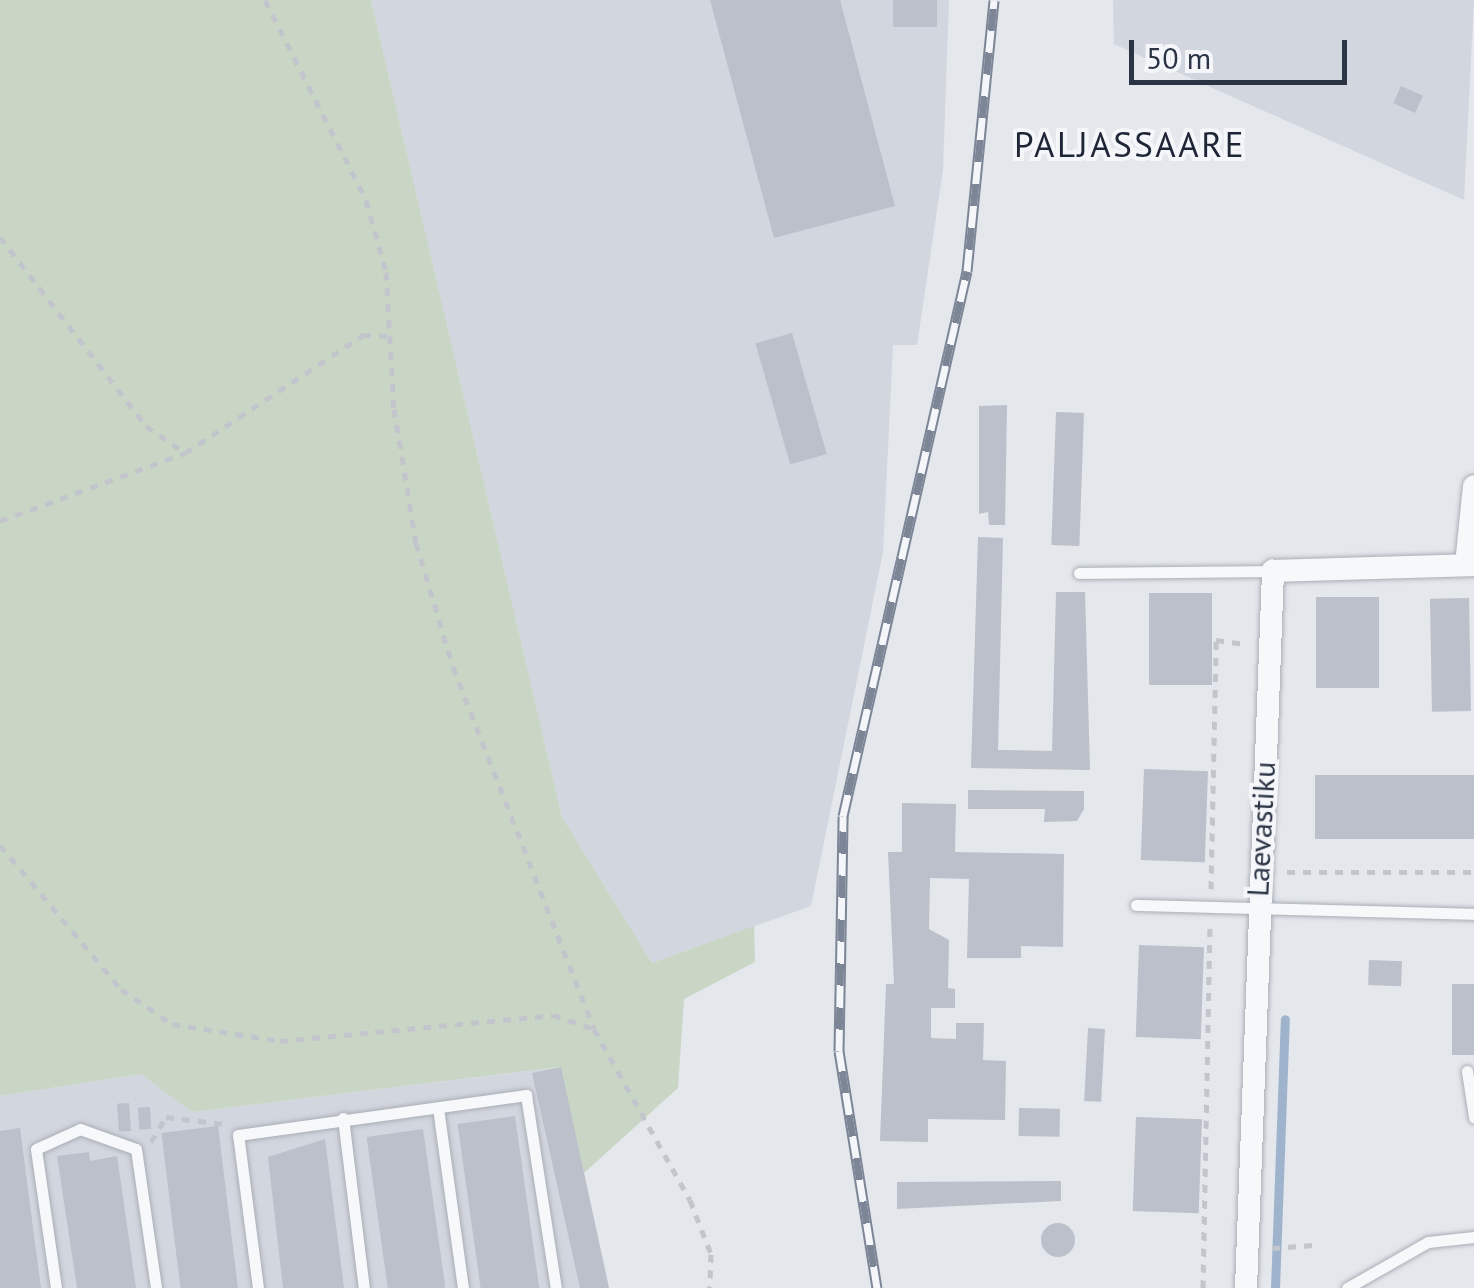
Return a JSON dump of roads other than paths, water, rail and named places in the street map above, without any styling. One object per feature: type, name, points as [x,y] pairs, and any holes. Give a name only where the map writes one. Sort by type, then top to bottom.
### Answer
[{"type":"street","points":[[1273,571],[1470,565],[1474,486]]},
{"type":"street","name":"Laevastiku","points":[[1246,1288],[1273,571]]},
{"type":"lane","points":[[1079,573],[1273,571]]},
{"type":"lane","points":[[1136,905],[1474,914]]},
{"type":"lane","points":[[1468,1071],[1474,1116]]},
{"type":"lane","points":[[258,1288],[238,1135],[526,1096],[556,1288]]},
{"type":"lane","points":[[438,1108],[463,1288]]},
{"type":"lane","points":[[343,1118],[364,1288]]},
{"type":"lane","points":[[56,1288],[36,1149],[80,1130],[136,1150],[156,1288]]},
{"type":"lane","points":[[1347,1288],[1428,1242],[1474,1237]]},
{"type":"waterway","points":[[1275,1288],[1285,1019]]},
{"type":"railway","points":[[877,1288],[839,1051],[843,816],[967,271],[994,0]]},
{"type":"district","name":"PALJASSAARE","points":[[1130,144]]}]
